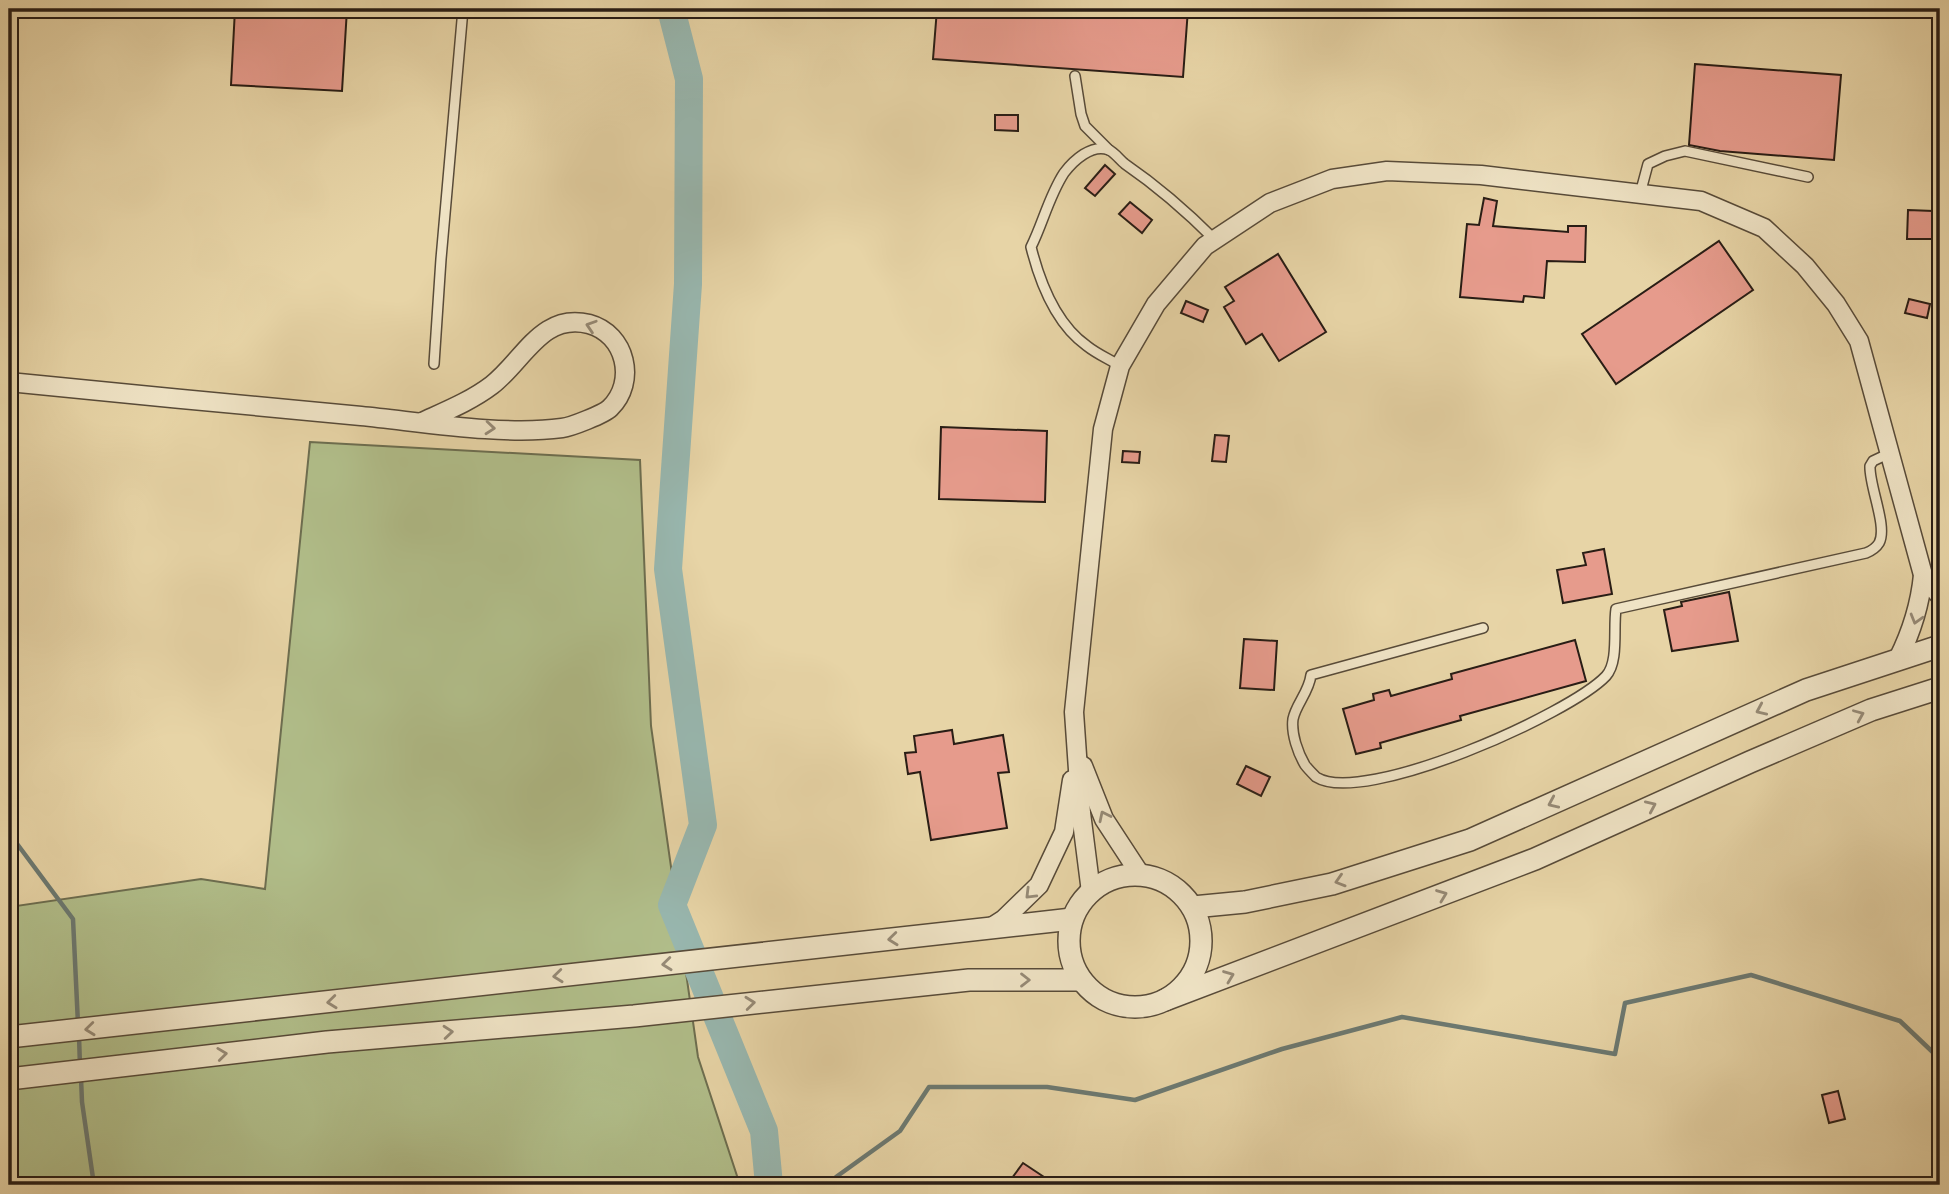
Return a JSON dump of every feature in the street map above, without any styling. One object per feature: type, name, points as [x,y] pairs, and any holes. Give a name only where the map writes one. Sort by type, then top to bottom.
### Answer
[{"type":"street","points":[[1091,892],[1074,712],[1102,429],[1120,366],[1156,304],[1205,246],[1270,203],[1332,179],[1387,171],[1481,175],[1701,201],[1764,229],[1805,266],[1836,304],[1859,341],[1923,575],[1920,604],[1912,631],[1898,659]]},
{"type":"street","points":[[9,382],[422,422],[502,429],[564,428],[609,410],[624,388],[625,368],[619,345],[607,333],[592,325],[573,321],[549,328],[493,384],[460,405],[422,422]]},
{"type":"street","points":[[1923,575],[1940,596]]},
{"type":"street","points":[[1193,907],[1245,902],[1332,884],[1470,840],[1805,690],[1940,646]]},
{"type":"street","points":[[1165,1000],[1183,987],[1195,970],[1202,949],[1201,927],[1193,907],[1179,890],[1160,879],[1140,874],[1118,877],[1099,885],[1083,900],[1072,919],[1069,940],[1071,961],[1081,980],[1094,993],[1110,1002],[1129,1007],[1147,1006],[1165,1000],[1535,859],[1859,715],[1940,688]]},
{"type":"street","points":[[1077,749],[1104,819],[1140,874]]},
{"type":"street","points":[[990,928],[1004,919],[1039,885],[1064,832],[1077,749]]},
{"type":"street","points":[[9,1037],[1072,919]]},
{"type":"street","points":[[9,1079],[327,1042],[634,1016],[969,980],[1081,980]]},
{"type":"lane","points":[[434,364],[463,9]]},
{"type":"lane","points":[[1075,76],[1081,114],[1086,126],[1109,150],[1166,193],[1215,240]]},
{"type":"lane","points":[[1109,150],[1095,148],[1079,157],[1065,172],[1049,201],[1043,223],[1031,247],[1035,265],[1058,314],[1072,333],[1086,346],[1120,366]]},
{"type":"lane","points":[[1640,194],[1648,164],[1685,151],[1808,177]]},
{"type":"lane","points":[[1483,628],[1311,675],[1310,684],[1293,719],[1295,740],[1307,767],[1317,777],[1350,781],[1381,779],[1426,767],[1490,742],[1562,708],[1596,685],[1608,674],[1614,656],[1613,625],[1616,609],[1866,553],[1878,545],[1881,533],[1870,466],[1873,461],[1890,453]]},
{"type":"green space","points":[[310,442],[640,460],[651,726],[698,1057],[740,1185],[9,1185],[9,907],[201,879],[265,889]]},
{"type":"building","points":[[235,9],[347,9],[342,91],[231,85]]},
{"type":"building","points":[[937,9],[1188,9],[1183,77],[933,59]]},
{"type":"building","points":[[1695,64],[1841,75],[1834,160],[1720,151],[1689,145]]},
{"type":"building","points":[[995,115],[1018,115],[1018,131],[995,130]]},
{"type":"building","points":[[1105,165],[1115,174],[1095,196],[1085,188]]},
{"type":"building","points":[[1484,198],[1497,201],[1493,226],[1568,232],[1568,226],[1586,226],[1585,262],[1547,261],[1544,298],[1524,296],[1523,302],[1460,297],[1467,224],[1479,225]]},
{"type":"building","points":[[1130,202],[1152,220],[1142,233],[1119,214]]},
{"type":"building","points":[[1908,210],[1933,211],[1932,239],[1907,239]]},
{"type":"building","points":[[1719,241],[1753,290],[1616,384],[1582,334]]},
{"type":"building","points":[[1278,254],[1326,332],[1279,361],[1262,334],[1246,344],[1224,307],[1234,301],[1225,287]]},
{"type":"building","points":[[1909,299],[1930,304],[1927,318],[1905,313]]},
{"type":"building","points":[[1186,301],[1208,310],[1203,322],[1181,313]]},
{"type":"building","points":[[941,427],[1047,431],[1045,502],[939,499]]},
{"type":"building","points":[[1215,435],[1229,436],[1226,462],[1212,461]]},
{"type":"building","points":[[1123,451],[1140,452],[1139,463],[1122,462]]},
{"type":"building","points":[[1604,549],[1612,594],[1563,603],[1557,570],[1586,565],[1583,553]]},
{"type":"building","points":[[1729,592],[1738,641],[1672,651],[1664,610],[1682,606],[1681,602]]},
{"type":"building","points":[[1244,639],[1277,641],[1274,690],[1240,688]]},
{"type":"building","points":[[1575,640],[1586,681],[1460,716],[1461,720],[1380,743],[1381,748],[1356,754],[1343,709],[1374,700],[1373,694],[1389,690],[1391,696],[1452,679],[1451,674]]},
{"type":"building","points":[[952,730],[954,744],[1003,735],[1009,772],[998,773],[1007,828],[931,840],[920,772],[908,774],[905,753],[916,752],[914,736]]},
{"type":"building","points":[[1246,766],[1270,777],[1261,796],[1237,784]]},
{"type":"building","points":[[1838,1091],[1845,1119],[1829,1123],[1822,1095]]},
{"type":"building","points":[[1023,1163],[1056,1185],[1021,1185],[1012,1178]]},
{"type":"waterway","points":[[671,9],[689,79],[688,284],[668,569],[703,825],[672,905],[764,1131],[769,1185]]},
{"type":"waterway","points":[[9,833],[73,919],[78,1024]]},
{"type":"waterway","points":[[835,1185],[836,1177],[900,1131],[929,1087],[1047,1087],[1135,1100],[1282,1049],[1402,1017],[1615,1054],[1625,1003],[1751,975],[1900,1021],[1940,1059]]},
{"type":"waterway","points":[[79,1036],[80,1066]]},
{"type":"waterway","points":[[81,1078],[94,1185]]}]
